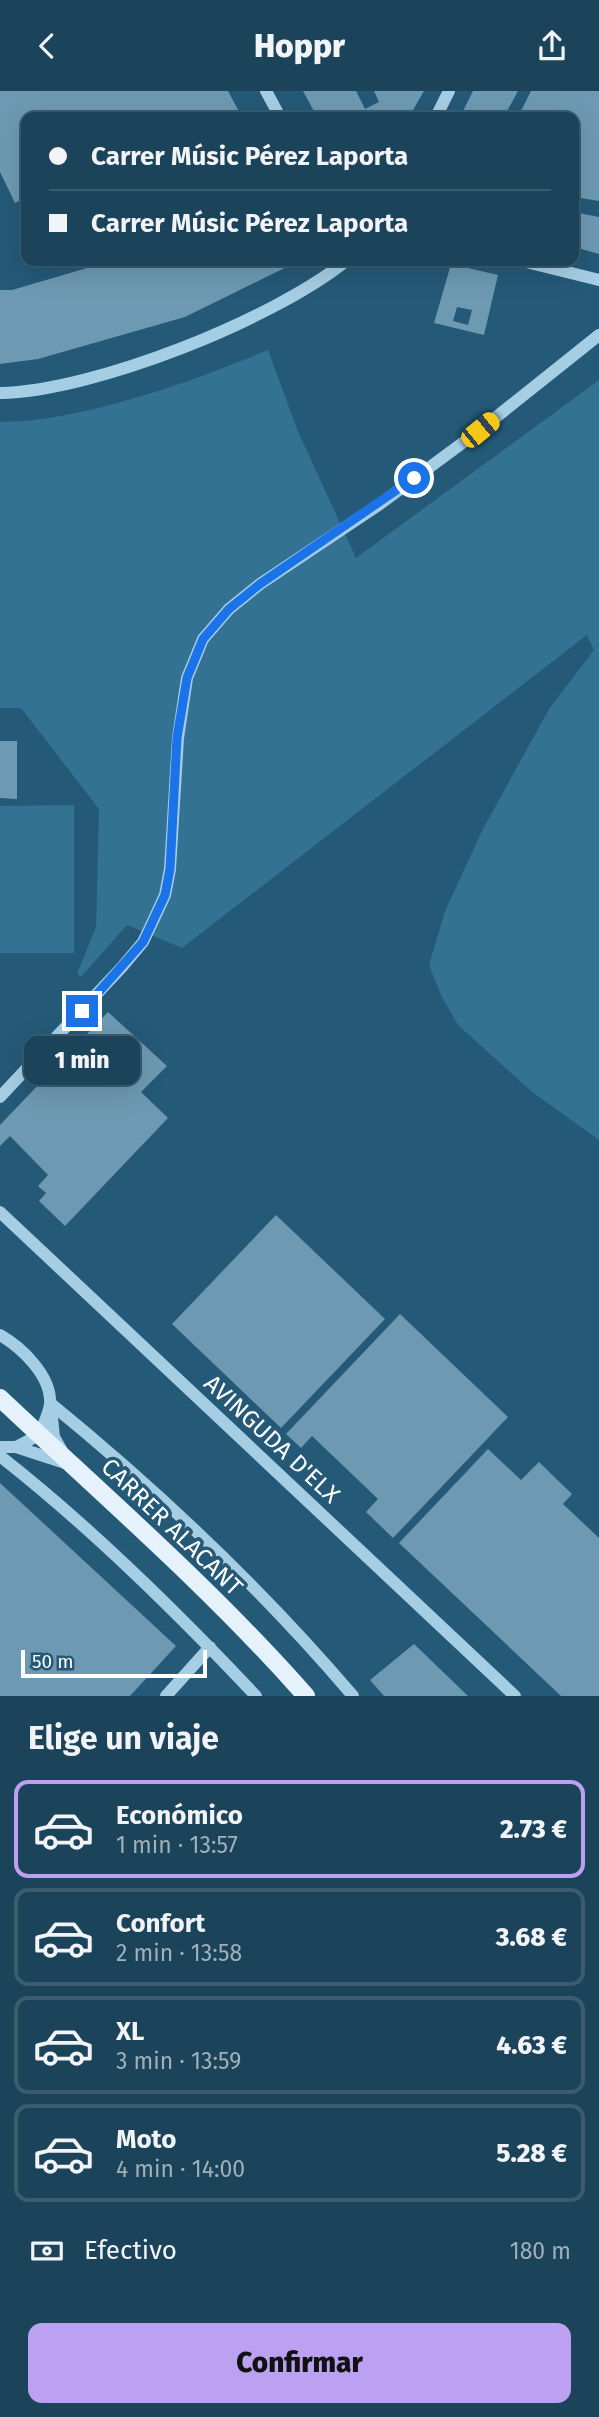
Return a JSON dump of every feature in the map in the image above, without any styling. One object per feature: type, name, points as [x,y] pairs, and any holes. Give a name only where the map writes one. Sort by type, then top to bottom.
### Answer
[{"type":"main road","name":"CARRER ALACANT","points":[[0,1398],[236,1622],[306,1696]]},
{"type":"street","points":[[266,91],[277,112]]},
{"type":"street","points":[[438,112],[449,91]]},
{"type":"street","points":[[330,274],[333,266]]},
{"type":"street","points":[[0,393],[73,381],[194,343],[293,296],[340,266]]},
{"type":"street","points":[[542,266],[599,280]]},
{"type":"street","points":[[0,1097],[143,942],[165,895],[170,869],[177,738],[187,678],[203,639],[229,609],[260,584],[380,504],[480,430],[599,335]]},
{"type":"street","name":"AVINGUDA D'ELX","points":[[0,1213],[515,1696]]},
{"type":"street","points":[[0,1335],[14,1344],[37,1369],[50,1403],[54,1437],[72,1465]]},
{"type":"street","points":[[16,1447],[39,1435],[50,1403]]},
{"type":"street","name":"CARRER ALACANT","points":[[50,1403],[123,1462],[238,1570],[353,1696]]},
{"type":"street","points":[[0,1447],[16,1447],[72,1465]]},
{"type":"street","points":[[0,1456],[77,1519],[210,1647],[256,1696]]},
{"type":"street","points":[[166,1696],[210,1647]]},
{"type":"shaded area","points":[[268,350],[297,429],[356,558],[599,380],[599,1140],[531,1091],[458,1025],[441,995],[429,965],[445,911],[483,829],[549,709],[594,650],[587,635],[182,948],[127,925],[81,977],[77,974],[96,927],[99,809],[21,708],[0,708],[0,422],[65,415],[136,398]]},
{"type":"shaded area","points":[[74,805],[74,953],[0,953],[0,806]]},
{"type":"building","points":[[0,91],[228,91],[239,112],[21,112],[21,200],[15,203],[0,172]]},
{"type":"building","points":[[303,91],[356,91],[365,109],[379,102],[374,91],[424,91],[412,112],[314,112]]},
{"type":"building","points":[[473,91],[518,91],[507,112],[462,112]]},
{"type":"building","points":[[531,91],[599,91],[599,201],[579,198],[579,112],[520,112]]},
{"type":"building","points":[[579,213],[599,217],[599,254],[579,248]]},
{"type":"building","points":[[94,266],[289,266],[185,317],[38,359],[0,364],[0,290],[12,290]]},
{"type":"building","points":[[450,266],[498,275],[484,335],[434,323]],"holes":[[[457,307],[472,310],[468,325],[453,321]]]},
{"type":"building","points":[[0,741],[17,741],[17,799],[0,798]]},
{"type":"building","points":[[108,1012],[167,1066],[141,1092],[168,1118],[65,1226],[39,1201],[46,1193],[38,1186],[48,1175],[10,1136],[0,1146],[0,1125]]},
{"type":"building","points":[[276,1215],[385,1319],[281,1428],[172,1324]]},
{"type":"building","points":[[400,1314],[508,1417],[393,1538],[366,1512],[378,1499],[312,1436],[301,1448],[286,1434]]},
{"type":"building","points":[[488,1449],[521,1480],[539,1462],[572,1494],[563,1504],[599,1538],[599,1696],[561,1696],[399,1543]]},
{"type":"building","points":[[0,1483],[176,1646],[130,1696],[0,1696]]},
{"type":"building","points":[[414,1644],[468,1696],[384,1696],[370,1680]]},
{"type":"route","points":[[82,1011],[143,942],[165,895],[170,869],[177,738],[187,678],[203,639],[229,609],[260,584],[380,504],[414,478]]}]
